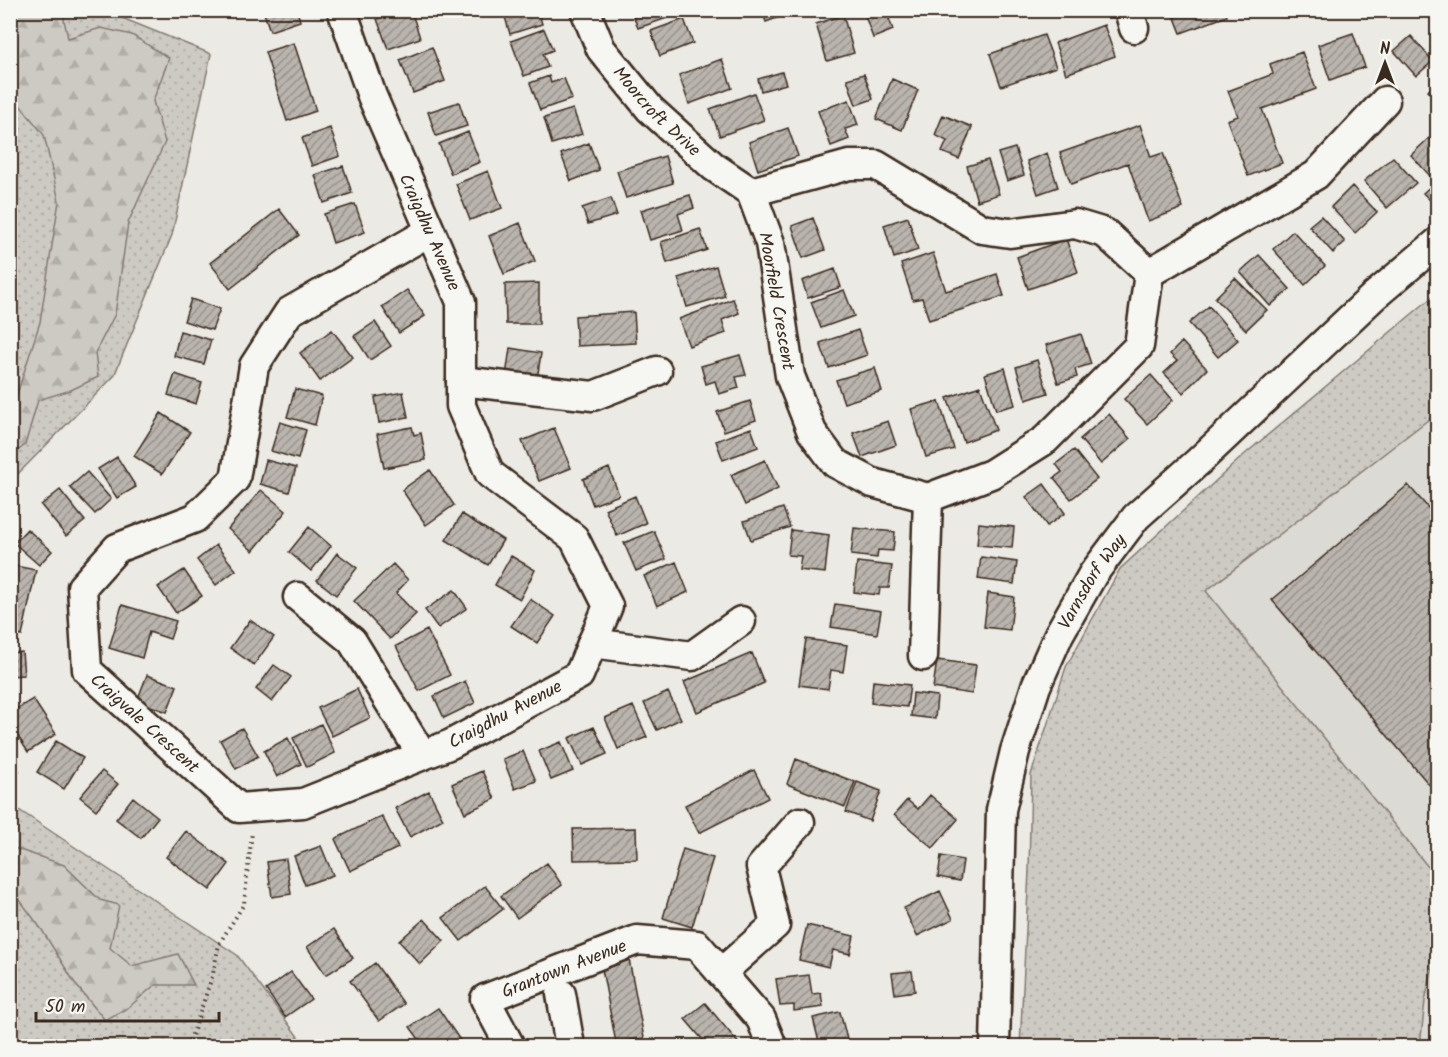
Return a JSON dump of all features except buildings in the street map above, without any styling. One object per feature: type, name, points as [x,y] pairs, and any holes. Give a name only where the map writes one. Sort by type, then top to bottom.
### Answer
[{"type":"street","name":"Craigdhu Avenue","points":[[303,803],[451,744],[579,675],[608,606],[574,538],[490,474],[461,406],[461,303],[372,96],[342,10]]},
{"type":"street","name":"Moorcroft Drive","points":[[585,10],[601,49],[650,109],[714,167],[751,192]]},
{"type":"street","points":[[1149,273],[1316,175],[1385,101]]},
{"type":"street","points":[[751,192],[849,165],[876,165],[982,229],[1010,233],[1075,224],[1105,233],[1149,273]]},
{"type":"street","name":"Moorfield Crescent","points":[[751,192],[770,243],[790,376],[812,432],[835,463],[873,483],[927,498]]},
{"type":"street","name":"Craigvale Crescent","points":[[303,803],[239,808],[87,670],[82,587],[117,548],[195,518],[235,479],[254,366],[289,312],[429,232]]},
{"type":"street","name":"Varnsdorf Way","points":[[995,1047],[1002,810],[1018,740],[1036,686],[1059,634],[1093,574],[1136,517],[1373,297],[1437,242]]},
{"type":"street","points":[[923,656],[927,498],[991,474],[1046,440],[1139,346],[1149,273]]},
{"type":"street","points":[[461,381],[593,396],[657,371]]},
{"type":"street","points":[[298,597],[352,641],[422,756]]},
{"type":"street","points":[[592,643],[692,656],[741,621]]},
{"type":"street","points":[[721,973],[775,925],[760,867],[800,822]]},
{"type":"street","name":"Grantown Avenue","points":[[510,1047],[485,999],[638,940],[697,945],[760,1019],[772,1047]]},
{"type":"street","points":[[561,994],[570,1047]]},
{"type":"path","points":[[999,14],[1008,10]]},
{"type":"path","points":[[186,1047],[213,974],[219,944],[244,904],[256,806]]},
{"type":"shaded area","points":[[1437,413],[1437,878],[1206,591]]},
{"type":"shaded area","points":[[1437,950],[1437,1046],[1420,1046],[1425,1001]]},
{"type":"green space","points":[[11,10],[66,11],[64,20],[68,38],[101,28],[132,35],[169,58],[153,101],[165,142],[128,223],[115,314],[95,353],[98,377],[71,390],[38,400],[25,445],[11,456],[11,413],[40,322],[59,201],[44,135],[11,94]]},
{"type":"green space","points":[[11,11],[105,11],[211,54],[172,235],[114,376],[11,481]]},
{"type":"green space","points":[[1437,293],[1437,413],[1206,591],[1437,878],[1437,950],[1425,1001],[1420,1046],[1020,1046],[1029,871],[1031,775],[1066,667],[1120,569],[1245,454]]},
{"type":"green space","points":[[10,804],[237,955],[305,1046],[11,1046]]},
{"type":"green space","points":[[11,847],[64,865],[100,900],[119,905],[110,948],[132,966],[178,954],[194,985],[155,985],[129,1007],[105,1020],[76,985],[42,930],[11,888]]}]
